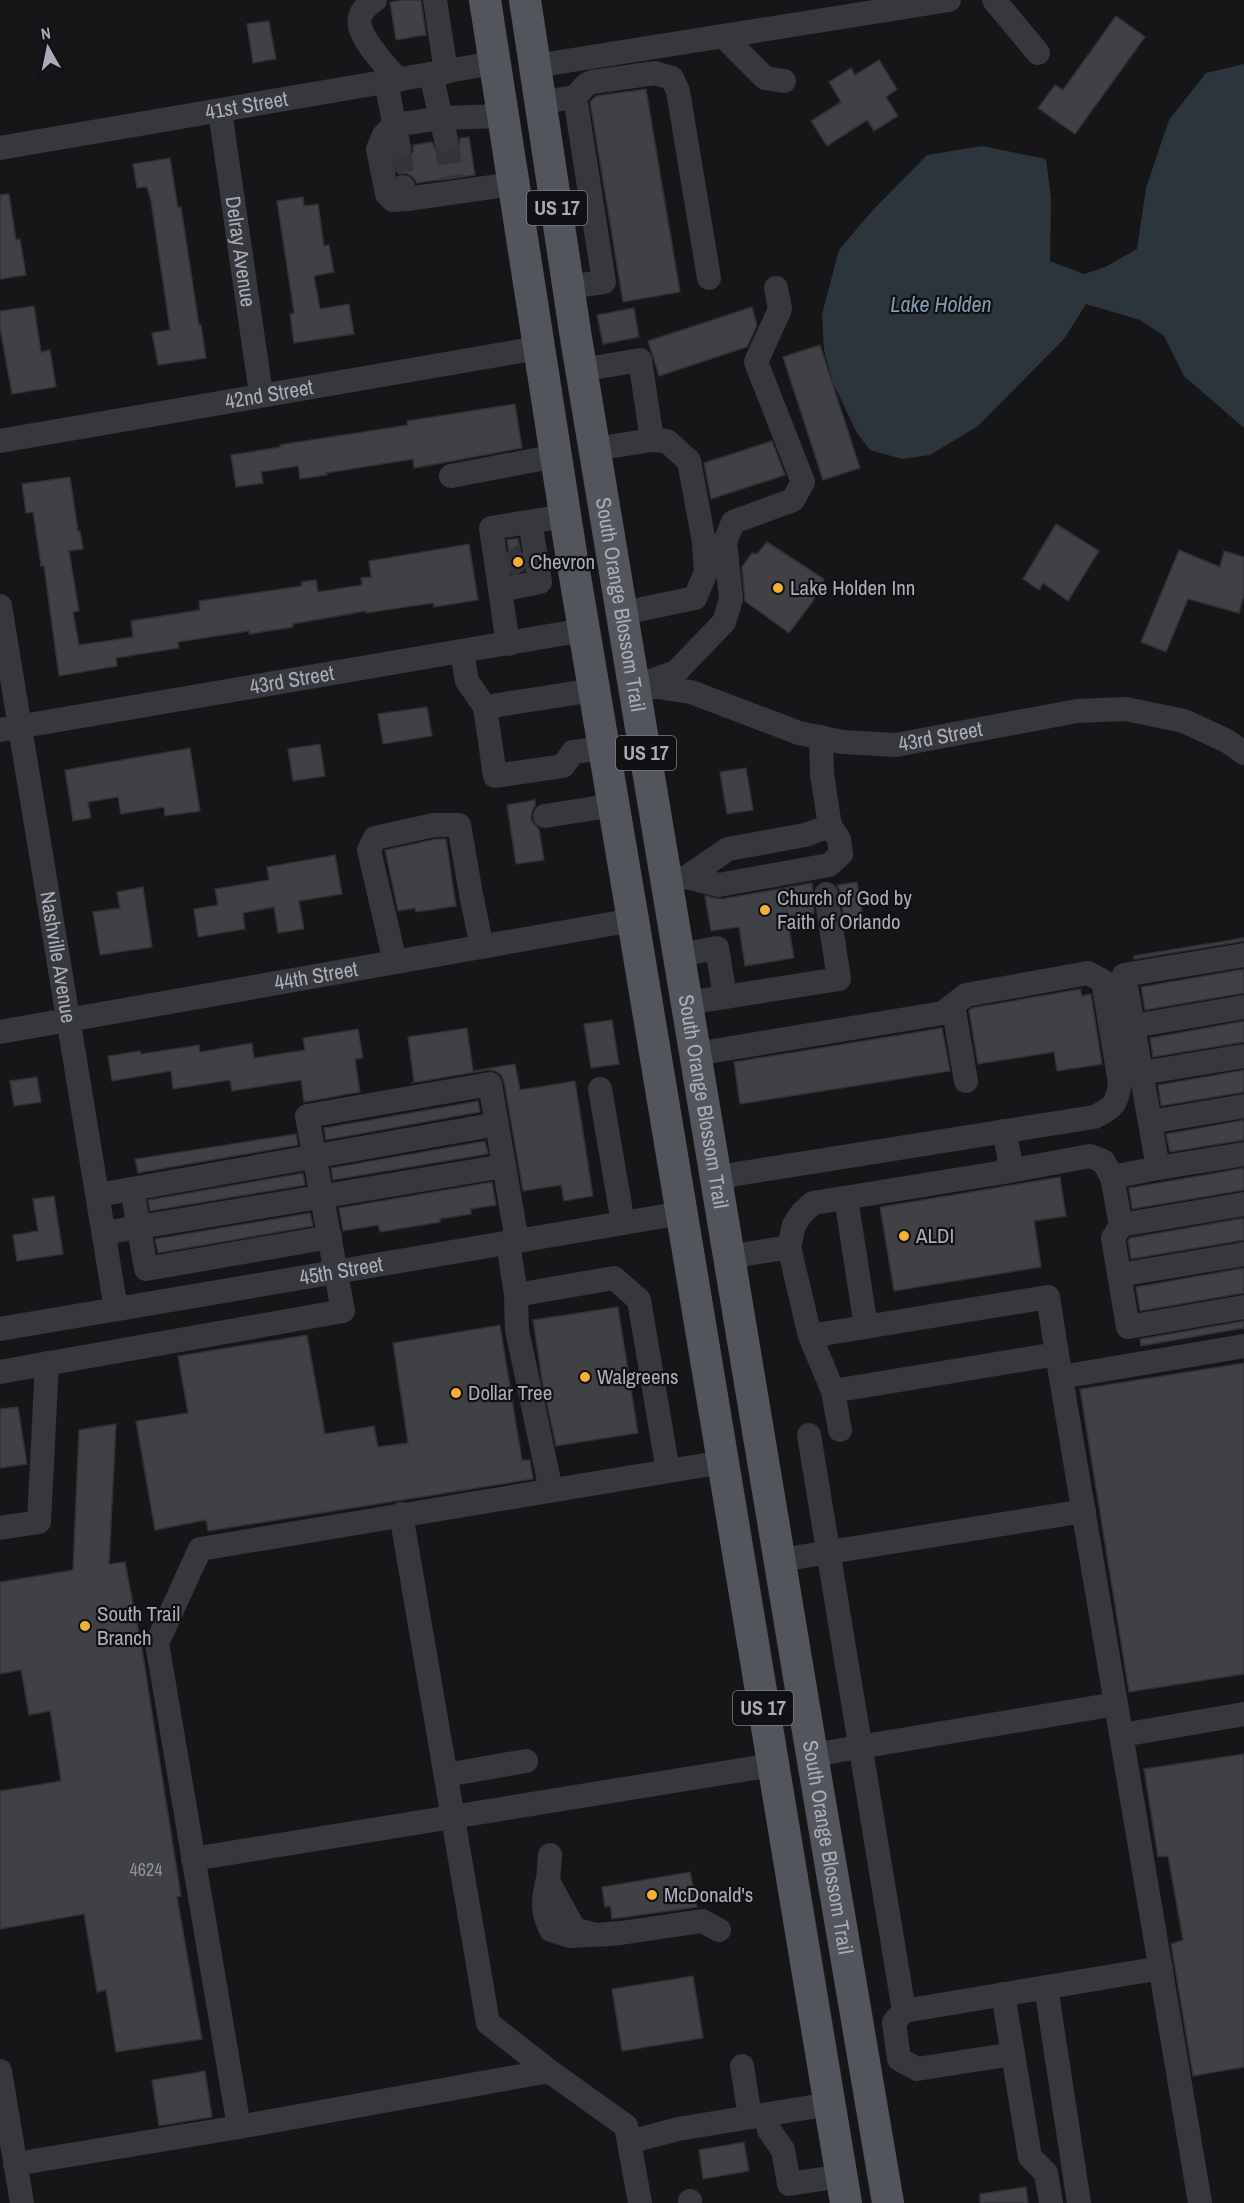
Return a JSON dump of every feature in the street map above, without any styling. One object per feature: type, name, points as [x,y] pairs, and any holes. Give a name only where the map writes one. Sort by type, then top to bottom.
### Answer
[{"type":"main road","name":"South Orange Blossom Trail","points":[[485,0],[537,348],[844,2189]]},
{"type":"main road","name":"South Orange Blossom Trail","points":[[525,0],[581,370],[634,687],[677,878],[679,955],[888,2203]]},
{"type":"main road","points":[[494,63],[511,70],[542,109]]},
{"type":"main road","points":[[666,1117],[681,1153],[696,1171],[716,1180]]},
{"type":"main road","points":[[682,1214],[694,1225],[705,1241],[740,1322]]},
{"type":"street","points":[[375,0],[365,7],[360,17],[360,29],[392,81],[397,136]]},
{"type":"street","points":[[435,0],[438,73],[444,129]]},
{"type":"street","points":[[535,66],[949,0]]},
{"type":"street","points":[[994,0],[1038,53]]},
{"type":"street","points":[[723,36],[765,78],[784,81]]},
{"type":"street","name":"41st Street","points":[[0,148],[494,63]]},
{"type":"street","points":[[542,109],[575,97],[592,82],[655,73],[672,78],[678,91],[709,278]]},
{"type":"street","points":[[568,287],[604,282],[575,97]]},
{"type":"street","name":"Delray Avenue","points":[[220,111],[261,394]]},
{"type":"street","points":[[502,116],[444,129],[397,136],[384,135],[378,149],[387,194],[393,200],[405,193],[453,186],[513,184]]},
{"type":"street","points":[[634,687],[682,667],[724,622],[731,599],[725,542],[733,522],[793,500],[803,482],[756,362],[780,309],[776,288]]},
{"type":"street","name":"42nd Street","points":[[0,441],[537,348]]},
{"type":"street","points":[[581,370],[640,360],[652,440]]},
{"type":"street","points":[[595,449],[652,440],[667,441],[689,461],[704,542],[706,572],[695,598],[622,613]]},
{"type":"street","points":[[451,476],[556,456]]},
{"type":"street","points":[[512,567],[491,528],[565,516]]},
{"type":"street","points":[[508,644],[512,567],[530,522]]},
{"type":"street","name":"Nashville Avenue","points":[[0,606],[10,728],[69,1020],[116,1309]]},
{"type":"street","name":"43rd Street","points":[[10,728],[584,630]]},
{"type":"street","points":[[462,651],[467,681],[485,707],[495,776],[546,759],[604,748]]},
{"type":"street","name":"43rd Street","points":[[634,687],[657,687],[692,692],[799,734],[842,741],[896,745],[1077,711],[1126,708],[1184,721],[1227,741],[1244,753]]},
{"type":"street","points":[[485,707],[594,690]]},
{"type":"street","points":[[677,878],[719,885],[829,865],[841,854],[839,839],[830,826],[822,774],[821,737]]},
{"type":"street","points":[[544,816],[614,805]]},
{"type":"street","points":[[395,962],[369,850],[375,838],[434,825],[459,825],[482,947]]},
{"type":"street","points":[[677,878],[728,849],[805,835],[830,826]]},
{"type":"street","points":[[687,1003],[839,979],[826,894]]},
{"type":"street","name":"44th Street","points":[[0,1032],[633,920]]},
{"type":"street","points":[[679,955],[717,948],[725,997]]},
{"type":"street","points":[[1158,1168],[1124,975],[1244,955]]},
{"type":"street","points":[[695,1054],[943,1013],[966,995],[1088,973],[1103,981],[1120,1083],[1117,1099],[1108,1111],[1094,1117],[736,1174],[716,1180]]},
{"type":"street","points":[[953,1005],[966,1081]]},
{"type":"street","points":[[1133,1026],[1244,1007]]},
{"type":"street","points":[[1142,1073],[1244,1056]]},
{"type":"street","points":[[0,1372],[343,1311],[307,1116],[490,1084],[504,1166],[512,1242],[517,1329],[551,1490]]},
{"type":"street","points":[[600,1089],[623,1223]]},
{"type":"street","points":[[1150,1122],[1244,1106]]},
{"type":"street","points":[[98,1195],[497,1124]]},
{"type":"street","points":[[1004,1131],[1010,1160],[1004,1172]]},
{"type":"street","points":[[1112,1177],[1244,1154]]},
{"type":"street","points":[[840,1430],[834,1391],[810,1336],[789,1247],[794,1225],[813,1203],[1090,1156],[1103,1161],[1112,1177],[1121,1225],[1113,1238],[1128,1327],[1244,1307]]},
{"type":"street","points":[[104,1233],[504,1166]]},
{"type":"street","points":[[132,1189],[146,1269],[330,1237]]},
{"type":"street","points":[[846,1198],[866,1327]]},
{"type":"street","points":[[1121,1225],[1244,1204]]},
{"type":"street","name":"45th Street","points":[[0,1329],[682,1214]]},
{"type":"street","points":[[729,1257],[789,1247]]},
{"type":"street","points":[[1119,1275],[1244,1254]]},
{"type":"street","points":[[516,1295],[614,1278],[639,1300],[668,1471]]},
{"type":"street","points":[[810,1336],[1048,1298],[1200,2203]]},
{"type":"street","points":[[834,1391],[1244,1346]]},
{"type":"street","points":[[0,1528],[39,1522],[47,1364]]},
{"type":"street","points":[[809,1435],[904,2011]]},
{"type":"street","points":[[239,2127],[157,1643],[200,1549],[723,1462]]},
{"type":"street","points":[[780,1560],[1084,1511]]},
{"type":"street","points":[[401,1514],[488,2023],[549,2071],[626,2126],[640,2203]]},
{"type":"street","points":[[812,1755],[1116,1704]]},
{"type":"street","points":[[1122,1736],[1244,1714]]},
{"type":"street","points":[[446,1775],[526,1761]]},
{"type":"street","points":[[193,1859],[772,1765]]},
{"type":"street","points":[[550,1855],[548,1879],[574,1929],[596,1935],[702,1921],[719,1930]]},
{"type":"street","points":[[1013,2054],[917,2069],[899,2059],[894,2022],[904,2011],[1161,1968]]},
{"type":"street","points":[[1046,1987],[1079,2203]]},
{"type":"street","points":[[1003,1994],[1030,2157],[1046,2173],[1051,2203]]},
{"type":"street","points":[[742,2066],[762,2121],[783,2150],[789,2184],[844,2189]]},
{"type":"street","points":[[0,2071],[22,2203]]},
{"type":"street","points":[[15,2164],[239,2127],[549,2071]]},
{"type":"street","points":[[629,2142],[680,2137],[762,2121],[830,2104]]},
{"type":"water","name":"Lake Holden","points":[[1244,64],[1244,428],[1184,376],[1164,336],[1140,320],[1086,304],[1064,339],[978,426],[930,455],[902,459],[870,450],[857,433],[833,383],[824,350],[822,314],[839,250],[872,211],[927,155],[982,146],[1046,159],[1051,199],[1050,261],[1084,274],[1105,267],[1137,249],[1146,188],[1169,120],[1206,73]]},
{"type":"building","points":[[421,0],[426,35],[396,40],[390,2]]},
{"type":"building","points":[[1116,16],[1145,37],[1075,134],[1038,108],[1055,85],[1063,90]]},
{"type":"building","points":[[269,21],[276,59],[253,63],[247,24]]},
{"type":"building","points":[[879,60],[897,89],[886,97],[898,116],[874,131],[867,120],[827,146],[811,121],[841,102],[829,82],[851,68],[855,75]]},
{"type":"building","points":[[646,89],[680,292],[623,302],[590,102],[596,96]]},
{"type":"building","points":[[469,137],[475,175],[417,183],[406,173],[398,174],[395,162],[402,162],[409,158],[413,152],[413,145],[432,142],[436,150],[449,154],[456,150],[460,138]]},
{"type":"building","points":[[170,158],[178,208],[181,207],[206,358],[158,365],[152,333],[170,330],[151,201],[147,187],[137,188],[133,164]]},
{"type":"building","points":[[9,194],[16,240],[20,239],[26,275],[0,279],[0,195]]},
{"type":"building","points":[[303,197],[304,206],[318,204],[324,246],[329,245],[334,272],[314,276],[320,309],[349,304],[354,334],[294,343],[290,314],[294,313],[277,201]]},
{"type":"building","points":[[34,306],[41,352],[50,350],[56,387],[12,394],[0,328],[0,311]]},
{"type":"building","points":[[752,307],[757,325],[747,347],[659,376],[648,341]]},
{"type":"building","points":[[634,308],[639,337],[603,344],[597,315]]},
{"type":"building","points":[[820,345],[860,468],[823,480],[783,357]]},
{"type":"building","points":[[515,404],[522,448],[414,468],[413,459],[300,479],[298,466],[261,472],[263,483],[236,487],[231,455],[408,425],[407,421]]},
{"type":"building","points":[[772,441],[785,475],[711,499],[704,463]]},
{"type":"building","points":[[70,477],[83,549],[69,551],[79,611],[73,612],[79,645],[133,637],[131,621],[200,610],[199,601],[302,586],[301,582],[316,580],[318,592],[362,585],[361,578],[371,577],[369,561],[469,544],[478,600],[434,607],[433,603],[366,613],[366,611],[293,624],[293,627],[178,642],[179,648],[116,658],[117,666],[59,676],[44,566],[41,566],[33,512],[26,513],[22,484]]},
{"type":"building","points":[[1056,524],[1099,551],[1068,601],[1043,583],[1039,590],[1023,579]]},
{"type":"building","points":[[518,538],[524,571],[512,573],[507,540]]},
{"type":"building","name":"Lake Holden Inn","points":[[767,542],[824,579],[813,601],[789,633],[745,601],[742,567],[752,553],[757,554]]},
{"type":"building","points":[[1179,550],[1220,567],[1224,551],[1244,557],[1244,595],[1239,613],[1188,599],[1166,652],[1141,642]]},
{"type":"building","points":[[427,707],[432,736],[383,744],[378,714]]},
{"type":"building","points":[[320,744],[325,776],[293,781],[288,749]]},
{"type":"building","points":[[190,748],[200,811],[165,816],[164,807],[121,814],[118,797],[88,802],[91,818],[73,821],[65,770]]},
{"type":"building","points":[[746,768],[753,810],[727,814],[720,772]]},
{"type":"building","points":[[535,800],[531,819],[539,829],[544,860],[516,864],[507,805]]},
{"type":"building","points":[[446,839],[456,906],[416,912],[415,908],[398,911],[385,850]]},
{"type":"building","points":[[335,855],[342,894],[299,901],[304,929],[278,933],[274,907],[243,913],[245,929],[198,937],[194,909],[218,905],[215,889],[269,880],[267,867]]},
{"type":"building","points":[[857,882],[863,917],[844,920],[837,885]]},
{"type":"building","points":[[812,883],[814,913],[787,917],[794,958],[745,966],[739,927],[711,931],[705,896],[722,899]]},
{"type":"building","points":[[143,887],[152,947],[100,955],[93,912],[120,908],[117,892]]},
{"type":"building","points":[[1244,938],[1244,941],[1134,959],[1134,956]]},
{"type":"building","points":[[1244,969],[1244,993],[1145,1010],[1141,987]]},
{"type":"building","points":[[1080,989],[1082,996],[1091,994],[1102,1064],[1057,1071],[1054,1052],[978,1064],[969,1011],[972,1008]]},
{"type":"building","points":[[612,1020],[619,1064],[591,1068],[584,1024]]},
{"type":"building","points":[[1244,1021],[1244,1042],[1153,1057],[1150,1038]]},
{"type":"building","points":[[467,1028],[473,1071],[515,1064],[520,1090],[575,1081],[593,1196],[564,1201],[561,1185],[523,1191],[504,1082],[501,1075],[495,1071],[488,1070],[411,1083],[414,1082],[408,1037]]},
{"type":"building","points":[[942,1028],[950,1071],[740,1104],[734,1062]]},
{"type":"building","points":[[358,1029],[363,1058],[355,1059],[360,1092],[304,1102],[301,1080],[232,1091],[230,1080],[173,1089],[171,1071],[112,1081],[108,1056],[140,1051],[141,1054],[199,1045],[200,1052],[252,1043],[254,1058],[305,1050],[303,1038]]},
{"type":"building","points":[[1244,1070],[1244,1092],[1161,1106],[1158,1085]]},
{"type":"building","points":[[37,1077],[41,1102],[14,1106],[10,1081]]},
{"type":"building","points":[[478,1101],[480,1112],[326,1140],[324,1128]]},
{"type":"building","points":[[1244,1120],[1244,1140],[1170,1152],[1166,1134]]},
{"type":"building","points":[[296,1134],[298,1145],[138,1173],[135,1159]]},
{"type":"building","points":[[485,1141],[488,1154],[333,1180],[331,1168]]},
{"type":"building","points":[[1244,1168],[1244,1190],[1132,1209],[1129,1188]]},
{"type":"building","points":[[303,1173],[305,1185],[150,1211],[148,1200]]},
{"type":"building","points":[[1060,1177],[1066,1216],[1034,1221],[1041,1267],[894,1291],[880,1207]]},
{"type":"building","points":[[492,1182],[496,1205],[471,1209],[471,1214],[440,1219],[440,1222],[380,1232],[378,1225],[343,1231],[339,1208]]},
{"type":"building","points":[[54,1196],[63,1254],[17,1261],[13,1235],[38,1231],[33,1199]]},
{"type":"building","points":[[310,1213],[313,1226],[158,1253],[155,1239]]},
{"type":"building","points":[[1244,1218],[1244,1240],[1131,1259],[1128,1241],[1130,1238]]},
{"type":"building","points":[[1244,1268],[1244,1293],[1140,1311],[1136,1287]]},
{"type":"building","name":"Walgreens","points":[[618,1307],[638,1433],[556,1446],[542,1380],[533,1320]]},
{"type":"building","points":[[1244,1321],[1244,1328],[1141,1346],[1140,1339]]},
{"type":"building","points":[[500,1325],[522,1460],[530,1460],[533,1479],[208,1531],[206,1520],[155,1530],[136,1421],[188,1413],[178,1356],[307,1335],[325,1434],[374,1426],[378,1447],[408,1443],[393,1343]]},
{"type":"building","points":[[1244,1363],[1244,1674],[1129,1692],[1080,1389]]},
{"type":"building","points":[[18,1407],[27,1464],[0,1468],[0,1409]]},
{"type":"building","points":[[116,1424],[109,1564],[125,1562],[142,1649],[181,1896],[177,1897],[202,2039],[116,2052],[106,1990],[97,1992],[84,1914],[0,1929],[0,1791],[61,1781],[50,1711],[29,1715],[21,1670],[0,1674],[0,1582],[73,1570],[79,1430]]},
{"type":"building","points":[[1244,1754],[1244,2067],[1193,2076],[1171,1944],[1183,1940],[1168,1856],[1158,1857],[1144,1769]]},
{"type":"building","points":[[690,1872],[697,1907],[612,1919],[610,1906],[605,1907],[602,1887]]},
{"type":"building","points":[[693,1976],[703,2038],[622,2051],[612,1989]]},
{"type":"building","points":[[205,2071],[212,2117],[159,2126],[152,2080]]},
{"type":"building","points":[[744,2142],[749,2171],[703,2179],[699,2150]]},
{"type":"building","points":[[1026,2187],[1028,2203],[980,2203],[980,2194]]},
{"type":"tunnel","points":[[446,140],[452,179]]},
{"type":"tunnel","points":[[399,148],[403,187]]},
{"type":"tunnel","points":[[506,568],[524,555]]},
{"type":"place","name":"Chevron","points":[[518,562]]},
{"type":"place","name":"Lake Holden Inn","points":[[778,588]]},
{"type":"place","name":"Church of God by Faith of Orlando","points":[[765,910]]},
{"type":"place","name":"ALDI","points":[[904,1236]]},
{"type":"place","name":"Walgreens","points":[[585,1377]]},
{"type":"place","name":"Dollar Tree","points":[[456,1393]]},
{"type":"place","name":"South Trail Branch","points":[[85,1626]]},
{"type":"place","name":"McDonald's","points":[[652,1895]]}]
